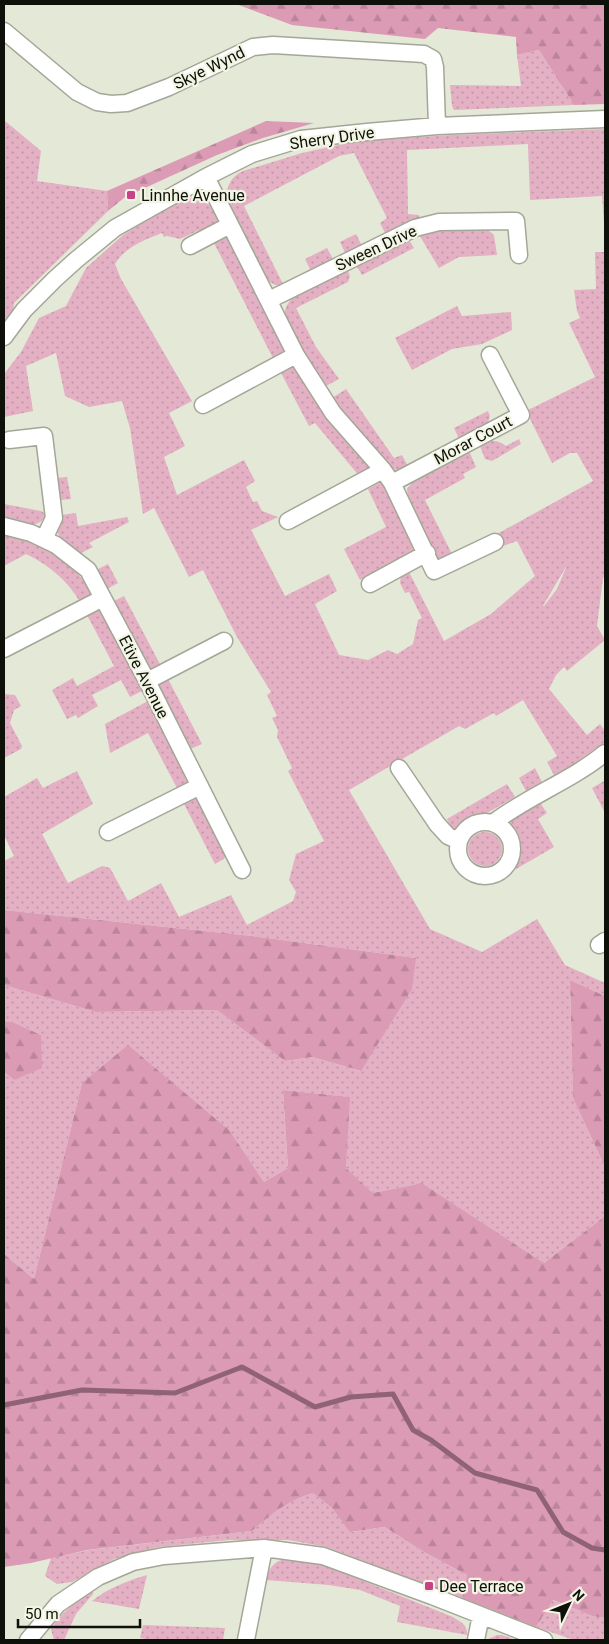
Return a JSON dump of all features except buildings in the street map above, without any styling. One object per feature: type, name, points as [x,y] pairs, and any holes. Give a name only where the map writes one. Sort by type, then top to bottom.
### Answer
[{"type":"street","name":"Skye Wynd","points":[[4,31],[77,92],[97,102],[111,104],[127,103],[169,87],[253,47],[273,44],[424,54],[433,59],[435,67],[437,126]]},
{"type":"street","name":"Sherry Drive","points":[[4,337],[24,310],[76,260],[116,228],[206,177],[252,154],[301,139],[437,126],[605,118]]},
{"type":"street","points":[[206,177],[296,355],[333,413],[392,483],[434,570],[495,542]]},
{"type":"street","name":"Sween Drive","points":[[269,300],[415,228],[439,222],[516,221],[519,255]]},
{"type":"street","points":[[190,246],[230,225]]},
{"type":"street","name":"Morar Court","points":[[392,483],[521,415],[490,354]]},
{"type":"street","points":[[203,405],[296,355]]},
{"type":"street","points":[[9,440],[44,436],[54,518],[44,539]]},
{"type":"street","points":[[288,521],[383,470]]},
{"type":"street","name":"Etive Avenue","points":[[4,526],[31,533],[56,545],[88,570],[147,681],[242,870]]},
{"type":"street","points":[[370,584],[426,553]]},
{"type":"street","points":[[4,649],[103,598]]},
{"type":"street","points":[[147,681],[224,641]]},
{"type":"street","points":[[493,823],[506,813],[603,761]]},
{"type":"street","points":[[399,768],[437,824],[448,836],[459,841]]},
{"type":"street","points":[[108,832],[200,786]]},
{"type":"street","points":[[484,822],[493,823],[501,827],[511,842],[510,859],[506,867],[490,876],[473,874],[459,858],[459,841],[469,827],[484,822]]},
{"type":"street","points":[[246,1640],[264,1548]]},
{"type":"street","points":[[28,1640],[58,1604],[98,1577],[133,1562],[164,1556],[264,1548],[322,1556],[544,1640]]},
{"type":"street","points":[[476,1640],[480,1615]]},
{"type":"shaded area","points":[[539,50],[574,105],[454,110],[450,85],[521,86],[517,55]]},
{"type":"shaded area","points":[[4,120],[41,151],[37,181],[107,191],[108,211],[14,303],[13,311],[4,323]]},
{"type":"shaded area","points":[[605,129],[605,237],[602,196],[530,200],[528,144],[407,150],[408,214],[419,215],[420,219],[386,235],[380,223],[387,218],[354,153],[339,156],[244,206],[284,286],[275,285],[267,280],[226,198],[230,182],[243,171],[302,153],[356,141]]},
{"type":"shaded area","points":[[193,197],[212,206],[221,223],[205,232],[199,230],[180,239],[164,237],[162,233],[142,241],[124,253],[115,264],[121,279],[192,401],[169,413],[185,446],[164,457],[177,495],[244,460],[255,481],[246,487],[253,502],[257,501],[262,511],[278,517],[251,530],[285,596],[329,574],[337,591],[315,604],[339,655],[368,660],[388,650],[397,654],[413,644],[418,620],[422,618],[409,592],[405,593],[400,583],[401,575],[408,570],[444,641],[491,614],[535,576],[517,541],[503,546],[497,534],[593,481],[577,453],[570,453],[552,463],[526,411],[595,377],[569,323],[580,318],[574,290],[596,289],[595,252],[605,252],[605,576],[603,578],[597,626],[605,640],[567,671],[564,667],[556,675],[549,689],[587,735],[600,724],[605,731],[605,742],[577,762],[554,775],[547,762],[557,756],[523,700],[496,716],[494,713],[465,729],[459,726],[349,790],[430,929],[482,952],[537,919],[565,965],[605,983],[605,996],[570,980],[573,1098],[605,1167],[605,1216],[544,1263],[422,1183],[373,1193],[346,1168],[349,1097],[283,1090],[288,1168],[264,1182],[230,1131],[82,1083],[34,1279],[4,1254],[4,1072],[14,1080],[41,1035],[13,1022],[4,1021],[4,985],[96,1012],[217,1010],[285,1061],[312,1057],[360,1071],[416,958],[252,936],[4,910],[4,861],[14,856],[4,835],[4,797],[37,778],[43,788],[77,771],[93,804],[42,834],[68,883],[102,866],[110,868],[128,901],[161,883],[179,917],[231,895],[247,925],[293,901],[296,892],[289,880],[296,854],[324,841],[288,771],[292,768],[277,737],[278,730],[272,718],[277,716],[267,695],[271,692],[237,637],[203,570],[189,577],[154,508],[143,514],[130,428],[122,401],[89,407],[65,396],[56,353],[26,366],[33,411],[4,417],[4,374],[21,352],[39,318],[66,306],[86,268],[123,235],[170,206]],"holes":[[[567,565],[557,589],[543,606]]]},
{"type":"shaded area","points":[[484,227],[494,235],[497,255],[459,257],[439,268],[418,233],[429,230]]},
{"type":"shaded area","points":[[356,234],[362,246],[346,255],[340,242]]},
{"type":"shaded area","points":[[227,235],[288,353],[274,360],[213,241]]},
{"type":"shaded area","points":[[408,238],[414,248],[362,275],[356,265]]},
{"type":"shaded area","points":[[327,248],[334,261],[312,273],[305,259]]},
{"type":"shaded area","points":[[347,269],[350,276],[348,282],[296,308],[316,347],[339,379],[324,387],[302,352],[284,312],[293,297]]},
{"type":"shaded area","points":[[457,306],[462,316],[511,312],[512,330],[482,344],[452,349],[412,370],[395,338]]},
{"type":"shaded area","points":[[294,364],[373,471],[360,477],[315,423],[309,426],[280,371]]},
{"type":"shaded area","points":[[346,389],[394,458],[402,455],[409,468],[393,469],[379,458],[361,437],[332,398]]},
{"type":"shaded area","points":[[488,411],[490,416],[488,423],[460,441],[454,428]]},
{"type":"shaded area","points":[[519,439],[521,444],[492,461],[485,459],[480,446],[493,441],[506,446]]},
{"type":"shaded area","points":[[469,451],[476,467],[463,474],[465,478],[425,500],[452,554],[439,561],[408,497],[407,489],[414,480]]},
{"type":"shaded area","points":[[67,477],[71,499],[60,500],[57,478]]},
{"type":"shaded area","points":[[381,482],[406,527],[413,544],[413,549],[409,557],[396,565],[391,563],[360,580],[344,549],[386,527],[368,489]]},
{"type":"shaded area","points":[[4,504],[41,511],[47,515],[43,520],[33,524],[4,519]]},
{"type":"shaded area","points":[[76,513],[78,526],[127,517],[129,522],[89,543],[93,547],[79,554],[60,538],[56,529],[61,515]]},
{"type":"shaded area","points":[[4,533],[45,548],[63,559],[81,577],[92,595],[80,602],[57,574],[26,554],[4,566]]},
{"type":"shaded area","points":[[108,564],[118,583],[107,589],[96,570]]},
{"type":"shaded area","points":[[124,596],[161,666],[149,672],[112,602]]},
{"type":"shaded area","points":[[99,607],[142,691],[130,697],[121,680],[92,695],[98,706],[78,718],[76,715],[67,719],[52,690],[73,678],[77,686],[114,666],[86,613]]},
{"type":"shaded area","points":[[167,677],[202,744],[188,750],[154,683]]},
{"type":"shaded area","points":[[4,694],[15,695],[21,706],[14,710],[10,723],[22,746],[21,749],[4,758]]},
{"type":"shaded area","points":[[148,701],[189,785],[178,790],[148,733],[110,753],[105,724]]},
{"type":"shaded area","points":[[535,768],[542,782],[526,791],[519,778]]},
{"type":"shaded area","points":[[604,781],[605,784],[605,813],[592,788]]},
{"type":"shaded area","points":[[507,784],[515,797],[454,832],[447,819]]},
{"type":"shaded area","points":[[196,796],[226,854],[224,859],[215,864],[183,802]]},
{"type":"shaded area","points":[[539,801],[547,813],[538,819],[554,847],[516,869],[517,850],[511,828],[512,818]]},
{"type":"shaded area","points":[[485,832],[497,837],[502,849],[497,861],[485,866],[473,861],[468,849],[473,837]]},
{"type":"shaded area","points":[[313,1493],[332,1508],[351,1532],[385,1527],[424,1552],[467,1575],[462,1598],[327,1547],[288,1540],[229,1540],[158,1547],[114,1559],[72,1582],[57,1584],[45,1576],[51,1558],[89,1550],[252,1531],[280,1508]]},
{"type":"shaded area","points":[[287,1559],[316,1563],[453,1617],[465,1626],[467,1635],[397,1622],[400,1606],[360,1590],[329,1585],[266,1580],[275,1563]]},
{"type":"shaded area","points":[[147,1575],[139,1609],[92,1601],[118,1585]]},
{"type":"shaded area","points":[[92,1591],[93,1594],[76,1614],[64,1640],[54,1640],[51,1629],[59,1617]]},
{"type":"shaded area","points":[[552,1600],[592,1616],[605,1618],[605,1640],[574,1640],[536,1627]]},
{"type":"shaded area","points":[[143,1625],[225,1628],[223,1640],[151,1640],[140,1638]]},
{"type":"shaded area","points":[[502,1635],[515,1640],[486,1640]]},
{"type":"green space","points":[[236,4],[605,4],[605,104],[574,105],[539,50],[517,55],[516,37],[438,28],[425,39],[292,25]]},
{"type":"green space","points":[[266,121],[314,123],[263,138],[217,155],[125,197],[108,211],[107,191]]},
{"type":"green space","points":[[4,910],[252,936],[416,958],[412,989],[361,1071],[312,1057],[285,1061],[217,1010],[96,1012],[4,985]]},
{"type":"green space","points":[[570,980],[605,996],[605,1167],[573,1098]]},
{"type":"green space","points":[[4,1021],[13,1022],[41,1035],[42,1068],[14,1080],[4,1072]]},
{"type":"green space","points":[[128,1045],[230,1131],[264,1182],[288,1168],[283,1090],[350,1097],[346,1168],[373,1193],[422,1183],[544,1263],[605,1216],[605,1618],[592,1616],[553,1600],[536,1627],[462,1598],[467,1575],[424,1552],[385,1527],[350,1532],[332,1508],[313,1493],[280,1508],[252,1531],[87,1550],[4,1567],[4,1254],[34,1279],[82,1083]]},
{"type":"waterway","points":[[4,1405],[82,1390],[175,1393],[242,1367],[315,1407],[351,1397],[393,1394],[413,1430],[431,1440],[475,1473],[537,1490],[563,1532],[592,1548],[605,1550]]},
{"type":"place","name":"Linnhe Avenue","points":[[131,195]]},
{"type":"place","name":"Dee Terrace","points":[[429,1586]]}]
